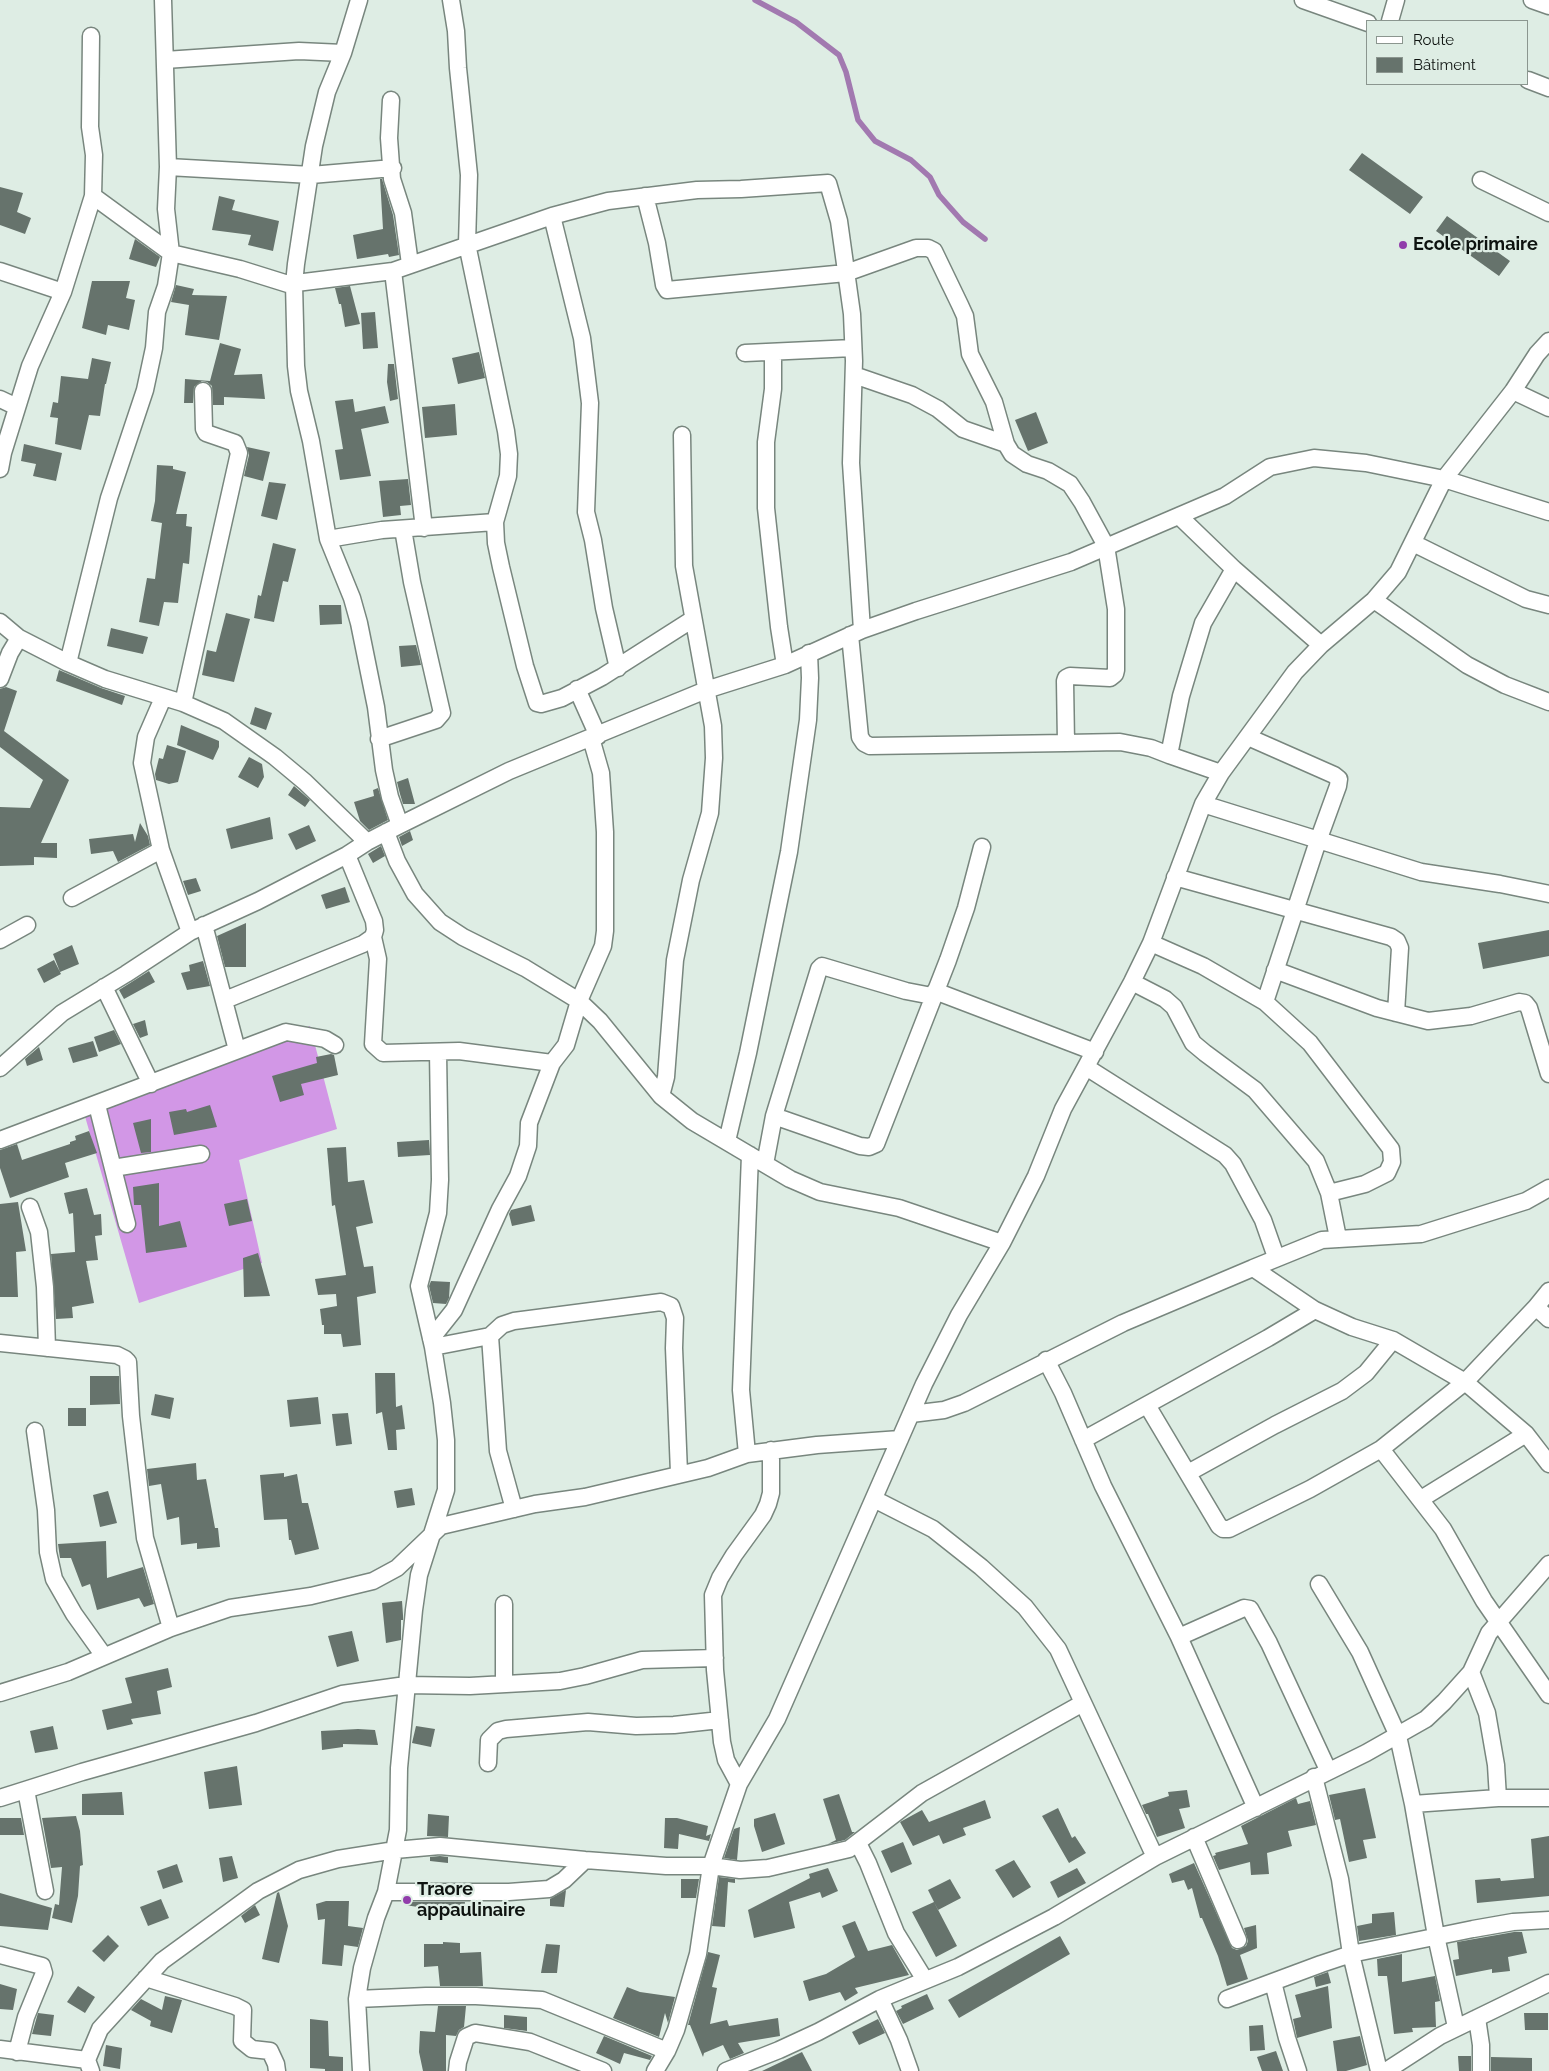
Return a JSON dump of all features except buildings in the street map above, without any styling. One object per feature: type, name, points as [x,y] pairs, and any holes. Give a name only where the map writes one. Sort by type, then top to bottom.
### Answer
[{"type":"street","points":[[68,663],[110,498],[145,390],[154,348],[157,312],[166,286],[171,254],[166,210],[168,167],[163,0]]},
{"type":"street","points":[[359,0],[343,53],[327,92],[314,146],[294,284],[296,366],[299,391],[311,441],[328,539],[352,598],[359,623],[376,707],[379,739],[390,797],[397,861],[415,894],[440,922],[463,937],[525,968],[579,1001],[600,1021],[661,1096],[692,1121],[790,1179],[820,1192],[899,1208],[1002,1243]]},
{"type":"street","points":[[451,0],[456,31],[469,175],[467,244],[506,431],[508,476],[495,522],[496,543],[500,567],[525,666],[537,703],[546,703],[562,698],[618,668],[693,619]]},
{"type":"street","points":[[1303,0],[1366,22]]},
{"type":"street","points":[[1390,20],[1396,0]]},
{"type":"street","points":[[1532,0],[1549,6]]},
{"type":"street","points":[[0,469],[3,453],[30,366],[63,292],[93,196],[94,155],[90,128],[91,36]]},
{"type":"street","points":[[165,60],[299,51],[343,53]]},
{"type":"street","points":[[1529,80],[1549,88]]},
{"type":"street","points":[[391,100],[389,138],[393,168],[392,179],[403,213],[410,264]]},
{"type":"street","points":[[168,167],[311,175],[393,168]]},
{"type":"street","points":[[1481,180],[1549,213]]},
{"type":"street","points":[[93,196],[171,254],[240,269],[288,284],[393,271],[552,216],[608,201],[697,190],[828,183],[839,221],[852,314],[854,375],[851,463],[860,737],[864,743],[870,746],[1120,742],[1151,748],[1221,773]]},
{"type":"street","points":[[645,196],[657,243],[664,286],[667,290],[846,273],[916,248],[928,248],[934,251],[966,321],[970,354],[994,402],[1006,444],[1017,459],[1048,471],[1070,484],[1106,546],[1116,609],[1116,670],[1115,674],[1110,678],[1070,676],[1066,678],[1064,681],[1066,743]]},
{"type":"street","points":[[552,216],[582,338],[590,403],[586,512],[593,540],[604,608],[618,668]]},
{"type":"street","points":[[0,271],[63,292]]},
{"type":"street","points":[[393,271],[424,528]]},
{"type":"street","points":[[655,2071],[667,2051],[698,1954],[710,1866],[739,1784],[777,1719],[924,1384],[959,1315],[1002,1243],[1036,1176],[1063,1109],[1095,1052],[1151,943],[1203,804],[1221,773],[1295,672],[1321,645],[1374,600],[1398,572],[1444,479],[1513,391],[1537,354],[1549,341]]},
{"type":"street","points":[[746,353],[853,348]]},
{"type":"street","points":[[773,352],[773,389],[766,442],[766,499],[779,627],[785,665]]},
{"type":"street","points":[[854,375],[912,395],[938,409],[963,429],[1006,444]]},
{"type":"street","points":[[1513,391],[1549,408]]},
{"type":"street","points":[[183,704],[240,453],[235,443],[206,433],[204,429],[203,392]]},
{"type":"street","points":[[0,399],[17,407]]},
{"type":"street","points":[[661,1096],[666,1077],[675,960],[691,880],[710,813],[714,750],[713,726],[684,566],[682,436]]},
{"type":"street","points":[[0,1068],[62,1013],[197,928],[258,901],[348,855],[393,828],[509,771],[706,690],[785,665],[856,632],[934,605],[1071,562],[1225,496],[1270,467],[1314,458],[1366,463],[1444,479],[1549,512]]},
{"type":"street","points":[[1179,516],[1234,569],[1321,645]]},
{"type":"street","points":[[328,539],[382,530],[495,522]]},
{"type":"street","points":[[379,739],[436,720],[442,713],[412,582],[403,529]]},
{"type":"street","points":[[1412,543],[1526,599],[1549,605]]},
{"type":"street","points":[[1169,755],[1181,696],[1203,623],[1234,569]]},
{"type":"street","points":[[1374,600],[1467,665],[1505,685],[1549,702]]},
{"type":"street","points":[[0,622],[19,638],[68,663],[105,679],[183,704],[224,721],[275,757],[305,782],[367,842]]},
{"type":"street","points":[[0,679],[19,638]]},
{"type":"street","points":[[726,1141],[748,1053],[789,852],[808,720],[809,653]]},
{"type":"street","points":[[432,1343],[454,1310],[500,1209],[518,1176],[528,1146],[532,1116],[552,1063],[566,1045],[579,1001],[603,946],[606,920],[605,832],[601,773],[594,737],[577,689]]},
{"type":"street","points":[[163,698],[146,737],[142,763],[161,850],[211,958],[225,1000],[237,1050]]},
{"type":"street","points":[[1248,737],[1334,775],[1339,780],[1266,1002]]},
{"type":"street","points":[[1203,804],[1421,872],[1500,884],[1549,894]]},
{"type":"street","points":[[774,1116],[860,1146],[869,1147],[876,1144],[966,908],[982,847]]},
{"type":"street","points":[[72,898],[161,850]]},
{"type":"street","points":[[348,855],[374,921],[375,930],[373,937],[378,959],[373,1044],[383,1054],[459,1051],[552,1063]]},
{"type":"street","points":[[1175,877],[1391,937],[1397,941],[1400,948],[1396,1013]]},
{"type":"street","points":[[0,940],[27,925]]},
{"type":"street","points":[[225,1000],[363,944],[373,937]]},
{"type":"street","points":[[1151,943],[1203,966],[1266,1002],[1310,1043],[1391,1149],[1392,1162],[1387,1173],[1364,1184],[1329,1193]]},
{"type":"street","points":[[765,1164],[774,1116],[819,970],[822,966],[906,991],[934,994],[1095,1052]]},
{"type":"street","points":[[1275,970],[1377,1008],[1428,1021],[1471,1016],[1519,1002],[1525,1003],[1549,1074]]},
{"type":"street","points":[[1132,982],[1165,999],[1174,1007],[1193,1043],[1255,1090],[1316,1161],[1329,1193],[1338,1238]]},
{"type":"street","points":[[104,987],[151,1084]]},
{"type":"street","points":[[0,1140],[97,1105],[286,1032],[325,1039],[336,1046]]},
{"type":"street","points":[[361,2071],[357,1999],[362,1968],[376,1918],[386,1892],[395,1850],[398,1830],[399,1768],[406,1686],[418,1584],[430,1537],[446,1490],[446,1440],[432,1343],[418,1286],[438,1213],[440,1180],[438,1052]]},
{"type":"street","points":[[1086,1067],[1225,1155],[1234,1164],[1263,1220],[1276,1257]]},
{"type":"street","points":[[97,1105],[127,1224]]},
{"type":"street","points":[[113,1168],[201,1154]]},
{"type":"street","points":[[747,1454],[741,1390],[750,1155]]},
{"type":"street","points":[[911,1414],[944,1410],[964,1403],[1046,1360],[1123,1323],[1276,1257],[1322,1240],[1421,1234],[1526,1201],[1549,1189]]},
{"type":"street","points":[[30,1206],[39,1232],[45,1287],[47,1348]]},
{"type":"street","points":[[1253,1268],[1315,1310],[1352,1327],[1393,1340],[1465,1382],[1526,1434],[1549,1464]]},
{"type":"street","points":[[1147,1405],[1218,1526],[1223,1529],[1229,1529],[1310,1489],[1381,1449],[1465,1382],[1549,1291]]},
{"type":"street","points":[[432,1343],[490,1336],[502,1325],[514,1321],[661,1302],[671,1306],[675,1318],[674,1348],[679,1473]]},
{"type":"street","points":[[1536,1307],[1549,1319]]},
{"type":"street","points":[[1083,1440],[1315,1310]]},
{"type":"street","points":[[490,1336],[498,1451],[514,1509]]},
{"type":"street","points":[[1188,1473],[1342,1391],[1366,1373],[1393,1340]]},
{"type":"street","points":[[0,1343],[117,1355],[128,1362],[130,1416],[145,1538],[171,1628]]},
{"type":"street","points":[[1046,1360],[1063,1393],[1103,1486],[1179,1637],[1256,1808]]},
{"type":"street","points":[[35,1431],[46,1510],[48,1552],[54,1578],[74,1614],[104,1656]]},
{"type":"street","points":[[1420,1499],[1526,1434]]},
{"type":"street","points":[[0,1693],[68,1672],[171,1628],[230,1608],[311,1596],[372,1581],[397,1568],[441,1526],[514,1509],[585,1497],[679,1473],[708,1468],[747,1454],[771,1450],[900,1440]]},
{"type":"street","points":[[1381,1449],[1443,1529],[1484,1601],[1549,1695]]},
{"type":"street","points":[[739,1784],[726,1760],[720,1720],[715,1658],[713,1595],[720,1578],[763,1515],[768,1504],[771,1493],[771,1450]]},
{"type":"street","points":[[874,1499],[934,1529],[981,1567],[1025,1607],[1058,1649],[1155,1857]]},
{"type":"street","points":[[726,2071],[818,2032],[880,1999],[958,1967],[1054,1917],[1155,1857],[1366,1753],[1426,1719],[1471,1672],[1490,1633],[1549,1564]]},
{"type":"street","points":[[1319,1584],[1360,1652],[1398,1736],[1413,1804],[1436,1936],[1456,2027]]},
{"type":"street","points":[[1532,1585],[1549,1585]]},
{"type":"street","points":[[504,1604],[504,1684]]},
{"type":"street","points":[[1179,1637],[1244,1608],[1250,1609],[1268,1643],[1321,1774],[1340,1878],[1351,1954],[1379,2071]]},
{"type":"street","points":[[0,1798],[256,1723],[342,1694],[406,1686],[560,1681],[642,1660],[715,1658]]},
{"type":"street","points":[[1471,1672],[1487,1713],[1496,1765],[1498,1798]]},
{"type":"street","points":[[0,2049],[89,2066],[100,2029],[162,1961],[258,1891],[307,1868],[338,1859],[395,1850],[440,1846],[666,1866],[710,1866],[740,1870],[768,1868],[849,1849],[922,1793],[1083,1703]]},
{"type":"street","points":[[488,1763],[488,1740],[493,1734],[506,1729],[588,1722],[636,1726],[674,1725],[720,1720]]},
{"type":"street","points":[[26,1790],[45,1891]]},
{"type":"street","points":[[1413,1804],[1498,1798],[1549,1798]]},
{"type":"street","points":[[1194,1837],[1238,1940]]},
{"type":"street","points":[[858,1843],[896,1933],[925,1980]]},
{"type":"street","points":[[386,1892],[510,1892],[549,1889],[558,1885],[584,1860]]},
{"type":"street","points":[[1226,1999],[1351,1954],[1513,1922],[1549,1920]]},
{"type":"street","points":[[0,1955],[42,1966],[44,1973],[26,2017],[18,2052]]},
{"type":"street","points":[[146,1978],[243,2010],[242,2041],[252,2048],[270,2051],[276,2064],[276,2071]]},
{"type":"street","points":[[1273,1982],[1287,2038],[1298,2071]]},
{"type":"street","points":[[1386,2071],[1456,2027],[1549,1983]]},
{"type":"street","points":[[357,1999],[456,1996],[542,2000],[667,2051]]},
{"type":"street","points":[[880,1999],[899,2040],[910,2071]]},
{"type":"street","points":[[1477,2018],[1481,2045],[1481,2071]]},
{"type":"street","points":[[457,2071],[466,2037],[475,2033],[530,2042],[602,2071]]},
{"type":"shaded area","points":[[310,1026],[337,1129],[239,1160],[262,1263],[139,1303],[84,1113]]},
{"type":"waterway","points":[[755,0],[796,22],[839,55],[846,72],[858,120],[875,141],[911,160],[930,177],[939,195],[963,222],[985,239]]},
{"type":"place","name":"Ecole primaire","points":[[1403,245]]},
{"type":"place","name":"Traore appaulinaire","points":[[407,1900]]}]
